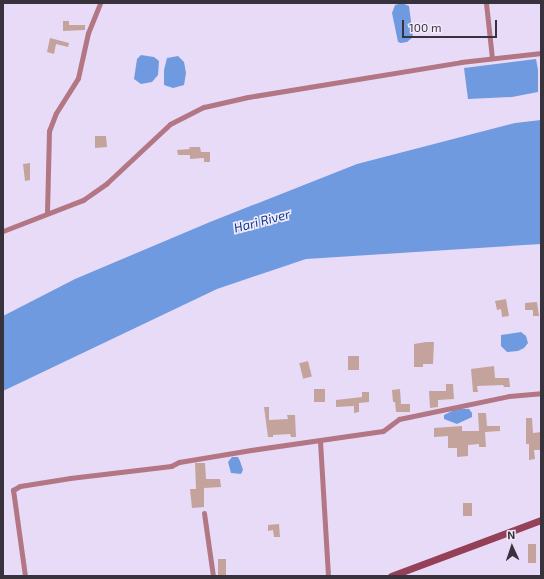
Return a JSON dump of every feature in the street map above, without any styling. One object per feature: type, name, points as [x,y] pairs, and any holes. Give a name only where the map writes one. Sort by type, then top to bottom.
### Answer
[{"type":"main road","points":[[391,576],[541,520]]},
{"type":"street","points":[[47,213],[49,131],[56,113],[78,78],[88,33],[100,3]]},
{"type":"street","points":[[486,3],[492,58]]},
{"type":"street","points":[[3,231],[83,200],[107,183],[170,124],[204,107],[248,97],[492,58],[541,53]]},
{"type":"street","points":[[25,576],[13,490],[20,486],[70,478],[171,466],[179,462],[251,450],[383,431],[399,419],[509,396],[541,393]]},
{"type":"street","points":[[320,441],[328,576]]},
{"type":"street","points":[[204,513],[213,576]]},
{"type":"water","points":[[402,3],[409,6],[413,37],[407,42],[401,43],[398,42],[392,13],[395,5]]},
{"type":"water","points":[[141,55],[154,57],[159,61],[158,75],[152,82],[141,84],[134,79],[137,59]]},
{"type":"water","points":[[178,56],[184,62],[186,73],[184,85],[173,88],[164,85],[164,70],[167,58]]},
{"type":"water","points":[[536,59],[538,70],[538,92],[512,97],[468,99],[464,68]]},
{"type":"water","name":"Hari River","points":[[541,120],[541,244],[306,259],[217,289],[3,391],[3,316],[75,279],[210,222],[357,164],[515,123]]},
{"type":"water","points":[[521,332],[526,336],[528,343],[524,348],[518,351],[507,352],[501,346],[501,335]]},
{"type":"water","points":[[456,409],[469,409],[472,413],[472,417],[457,424],[444,419],[444,415]]},
{"type":"water","points":[[232,457],[238,457],[243,470],[241,474],[231,473],[228,462]]},
{"type":"building","points":[[63,21],[69,21],[69,25],[85,25],[85,30],[63,31]]},
{"type":"building","points":[[50,38],[69,43],[68,47],[56,44],[54,54],[47,52]]},
{"type":"building","points":[[95,136],[106,136],[107,147],[95,148]]},
{"type":"building","points":[[189,147],[200,147],[201,152],[210,152],[210,162],[204,162],[204,158],[190,159],[190,155],[178,155],[177,150],[190,149]]},
{"type":"building","points":[[30,163],[30,180],[25,181],[23,164]]},
{"type":"building","points":[[506,299],[509,316],[502,317],[501,309],[497,310],[495,301]]},
{"type":"building","points":[[537,302],[539,316],[533,316],[533,310],[525,310],[525,303]]},
{"type":"building","points":[[434,342],[433,364],[423,364],[423,367],[414,367],[414,344]]},
{"type":"building","points":[[348,356],[359,356],[359,370],[348,370]]},
{"type":"building","points":[[308,361],[312,377],[303,379],[299,363]]},
{"type":"building","points":[[494,366],[495,378],[509,378],[510,387],[504,387],[503,385],[477,386],[478,392],[473,392],[471,369]]},
{"type":"building","points":[[446,384],[453,384],[454,399],[438,400],[438,407],[430,408],[429,391],[446,391]]},
{"type":"building","points":[[314,389],[325,389],[325,402],[314,402]]},
{"type":"building","points":[[400,389],[401,404],[410,404],[410,412],[396,412],[392,390]]},
{"type":"building","points":[[362,392],[369,392],[369,402],[359,403],[359,412],[354,413],[354,406],[336,407],[336,400],[362,397]]},
{"type":"building","points":[[264,407],[269,407],[269,420],[288,419],[287,415],[295,415],[296,437],[291,437],[290,434],[273,435],[273,437],[268,437]]},
{"type":"building","points":[[478,413],[486,413],[487,426],[500,426],[500,431],[485,432],[486,447],[479,447],[479,444],[468,445],[468,456],[457,457],[457,448],[448,448],[448,436],[434,437],[434,428],[462,426],[462,431],[479,431]]},
{"type":"building","points":[[526,418],[532,418],[533,433],[541,432],[541,450],[534,450],[535,459],[529,460],[529,444],[526,444]]},
{"type":"building","points":[[195,463],[205,463],[206,479],[220,479],[221,487],[204,488],[204,507],[192,508],[190,489],[196,489]]},
{"type":"building","points":[[463,503],[472,503],[472,516],[463,516]]},
{"type":"building","points":[[279,524],[280,537],[274,537],[273,530],[268,531],[268,525]]},
{"type":"building","points":[[528,544],[536,544],[536,563],[528,563]]},
{"type":"building","points":[[218,559],[226,559],[226,576],[218,576]]}]
